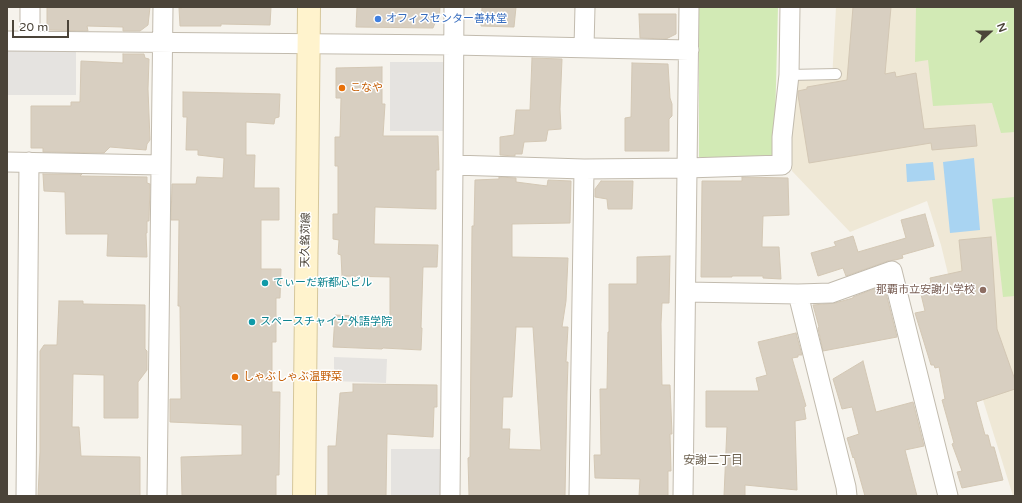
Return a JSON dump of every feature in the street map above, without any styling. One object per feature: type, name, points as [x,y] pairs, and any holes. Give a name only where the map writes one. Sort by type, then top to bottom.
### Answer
[{"type":"street","points":[[30,7],[30,41]]},
{"type":"street","points":[[157,496],[162,7]]},
{"type":"street","name":"天久銘苅線","points":[[304,496],[309,7]]},
{"type":"street","points":[[450,496],[454,7]]},
{"type":"street","points":[[584,47],[585,7]]},
{"type":"street","points":[[683,496],[689,7]]},
{"type":"street","points":[[453,166],[584,169],[782,165],[782,137],[789,75],[790,7]]},
{"type":"street","points":[[7,40],[453,45],[689,50]]},
{"type":"street","points":[[7,162],[160,165]]},
{"type":"street","points":[[26,496],[29,162]]},
{"type":"street","points":[[579,496],[584,169]]},
{"type":"street","points":[[686,292],[798,294],[831,293],[892,271],[948,496]]},
{"type":"street","points":[[798,294],[847,496]]},
{"type":"lane","points":[[789,75],[836,74]]},
{"type":"shaded area","name":"那覇市立安謝小学校","points":[[836,7],[1015,7],[1015,496],[1013,496],[963,336],[941,245],[927,201],[850,232],[792,171],[788,138],[795,80],[832,80]]},
{"type":"shaded area","points":[[7,45],[76,45],[76,95],[7,95]]},
{"type":"shaded area","points":[[390,62],[444,62],[445,131],[390,131]]},
{"type":"shaded area","points":[[334,357],[387,359],[386,383],[334,381]]},
{"type":"shaded area","points":[[391,449],[441,449],[441,496],[391,496]]},
{"type":"green space","points":[[699,7],[778,7],[774,161],[699,157]]},
{"type":"green space","points":[[916,7],[1015,7],[1015,132],[1001,133],[992,103],[933,106],[928,60],[915,62]]},
{"type":"green space","points":[[1015,197],[1015,296],[1003,297],[992,199]]},
{"type":"water","points":[[974,158],[980,230],[950,233],[943,162]]},
{"type":"water","points":[[933,162],[935,180],[907,182],[906,164]]},
{"type":"building","points":[[47,7],[150,7],[148,25],[140,31],[123,31],[123,27],[87,26],[88,31],[47,30]]},
{"type":"building","points":[[271,7],[270,25],[221,24],[221,26],[180,26],[179,8]]},
{"type":"building","points":[[357,7],[440,7],[439,22],[435,23],[433,28],[356,27]]},
{"type":"building","points":[[482,7],[516,7],[514,27],[481,26]]},
{"type":"building","points":[[853,7],[891,7],[885,74],[895,72],[896,77],[916,73],[924,129],[975,125],[977,146],[932,150],[931,143],[809,163],[798,91],[807,89],[807,87],[847,80]]},
{"type":"building","points":[[639,14],[676,14],[676,34],[666,39],[640,38]]},
{"type":"building","points":[[123,54],[144,54],[145,58],[149,59],[148,89],[150,140],[147,144],[146,150],[110,147],[104,153],[43,152],[43,148],[31,148],[31,106],[71,106],[71,102],[80,102],[81,61],[123,63]]},
{"type":"building","points":[[532,58],[562,59],[560,109],[561,129],[548,130],[546,141],[524,142],[522,154],[515,154],[515,156],[500,155],[500,137],[514,135],[516,110],[530,110]]},
{"type":"building","points":[[632,63],[668,64],[670,98],[672,104],[672,116],[669,119],[669,151],[625,151],[625,118],[631,117]]},
{"type":"building","points":[[382,67],[382,104],[385,104],[383,136],[438,136],[439,170],[436,170],[436,209],[375,207],[374,244],[438,245],[437,267],[423,267],[421,350],[333,347],[335,315],[390,317],[390,277],[342,276],[341,255],[338,254],[339,240],[333,239],[333,214],[338,214],[338,166],[335,166],[335,137],[340,137],[341,98],[336,98],[336,68]]},
{"type":"building","points":[[183,92],[280,94],[279,117],[275,118],[274,124],[246,122],[246,155],[255,155],[254,188],[279,188],[279,220],[261,220],[261,269],[281,269],[280,298],[276,298],[276,342],[272,342],[272,392],[280,392],[279,475],[276,475],[276,496],[182,496],[181,457],[242,455],[242,425],[170,422],[170,399],[181,399],[180,306],[178,306],[179,220],[171,220],[172,184],[196,184],[197,177],[223,178],[224,158],[198,155],[198,150],[186,150],[187,117],[183,117]]},
{"type":"building","points":[[43,174],[147,177],[147,183],[150,184],[149,221],[147,221],[146,233],[147,257],[107,256],[108,234],[66,234],[65,192],[44,191]]},
{"type":"building","points":[[499,177],[516,178],[516,182],[547,186],[548,180],[571,181],[570,223],[512,224],[512,257],[568,258],[566,301],[562,327],[568,327],[566,362],[568,362],[565,496],[469,496],[468,458],[470,457],[472,226],[474,226],[475,180],[499,179]],"holes":[[[516,327],[533,327],[541,450],[509,449],[510,429],[502,429],[503,397],[512,397]]]},
{"type":"building","points":[[742,177],[788,178],[789,215],[763,216],[762,247],[779,247],[781,279],[763,278],[763,276],[701,277],[702,181],[742,181]]},
{"type":"building","points":[[601,181],[633,181],[632,209],[608,209],[607,199],[595,197],[595,189]]},
{"type":"building","points":[[925,214],[934,246],[902,255],[903,258],[888,261],[846,276],[843,268],[818,276],[811,253],[836,246],[834,242],[853,236],[858,252],[906,238],[901,220]]},
{"type":"building","points":[[991,237],[997,329],[1015,380],[1015,389],[976,402],[985,435],[988,435],[991,447],[994,447],[1003,480],[962,488],[957,472],[962,471],[952,444],[954,443],[942,400],[945,399],[939,367],[935,368],[934,365],[931,365],[915,313],[925,311],[919,286],[931,283],[930,278],[962,271],[959,240]]},
{"type":"building","points":[[670,256],[669,303],[662,303],[661,324],[662,385],[670,385],[672,434],[670,434],[671,471],[668,471],[668,496],[639,496],[640,479],[595,478],[594,455],[601,455],[600,389],[607,389],[609,284],[637,284],[637,257]]},
{"type":"building","points":[[884,285],[897,337],[823,351],[813,305],[835,303],[853,298]]},
{"type":"building","points":[[59,301],[83,301],[83,304],[145,305],[145,349],[147,351],[147,370],[138,382],[138,418],[104,418],[104,375],[73,374],[72,427],[79,427],[81,456],[140,457],[140,496],[38,496],[40,452],[40,351],[44,345],[57,345]]},
{"type":"building","points":[[796,333],[802,355],[792,358],[806,406],[804,407],[806,419],[795,421],[797,490],[745,485],[745,496],[724,496],[727,427],[706,427],[706,391],[759,391],[756,378],[767,375],[758,342]]},
{"type":"building","points":[[863,361],[876,412],[913,402],[924,446],[905,450],[917,496],[865,496],[847,438],[859,434],[852,407],[842,409],[833,379]]},
{"type":"building","points":[[353,384],[437,385],[437,407],[434,407],[433,437],[387,434],[386,496],[328,496],[328,446],[336,446],[340,393],[353,392]]},
{"type":"place","name":"オフィスセンター善林堂","points":[[378,19]]},
{"type":"place","name":"こなや","points":[[342,88]]},
{"type":"place","name":"てぃーだ新都心ビル","points":[[265,283]]},
{"type":"place","name":"那覇市立安謝小学校","points":[[983,290]]},
{"type":"place","name":"スペースチャイナ外語学院","points":[[252,322]]},
{"type":"place","name":"しゃぶしゃぶ温野菜","points":[[235,377]]},
{"type":"district","name":"安謝二丁目","points":[[713,461]]}]
